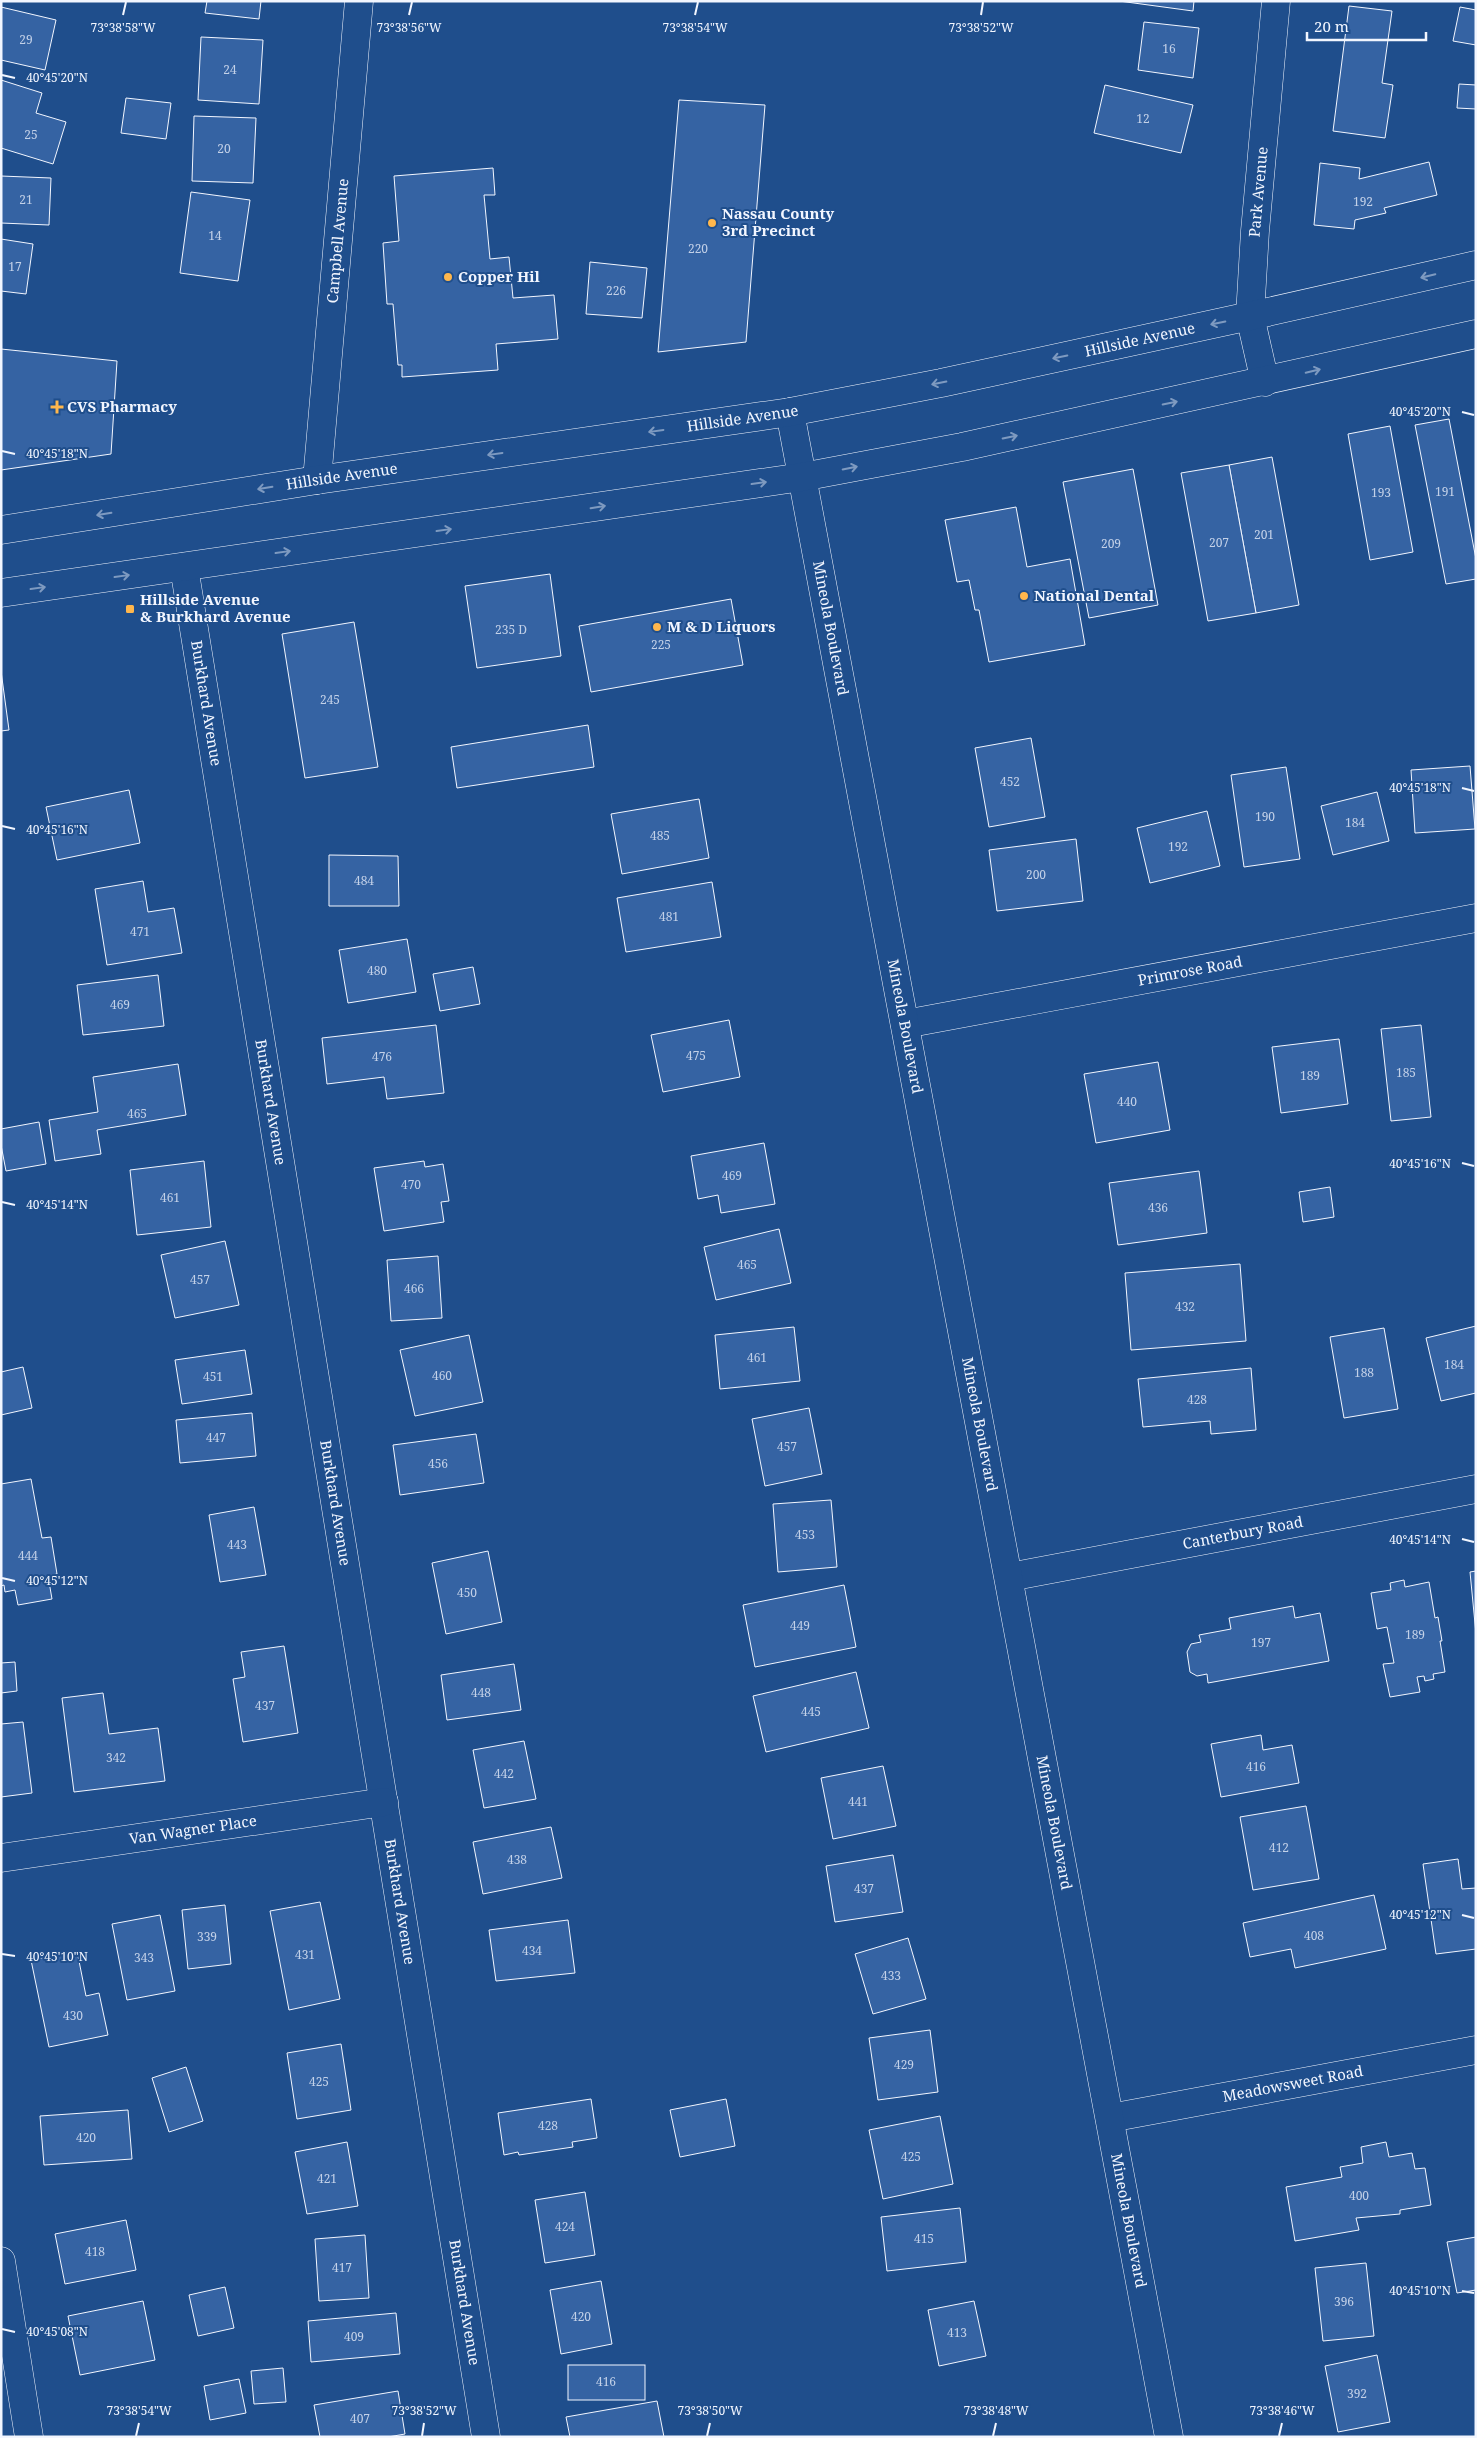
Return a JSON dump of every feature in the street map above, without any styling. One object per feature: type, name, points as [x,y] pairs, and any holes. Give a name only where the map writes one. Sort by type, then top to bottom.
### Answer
[{"type":"main road","name":"Campbell Avenue","points":[[317,480],[359,1]]},
{"type":"main road","name":"Park Avenue","points":[[1265,382],[1250,316],[1255,230],[1276,1]]},
{"type":"main road","name":"Hillside Avenue","points":[[1,530],[317,480],[790,412],[941,383],[1476,265]]},
{"type":"main road","points":[[1,592],[802,477],[962,447],[1265,382],[1476,334]]},
{"type":"main road","name":"Mineola Boulevard","points":[[790,412],[1169,2437]]},
{"type":"main road","name":"Burkhard Avenue","points":[[184,567],[486,2437]]},
{"type":"main road","name":"Primrose Road","points":[[905,1024],[1476,918]]},
{"type":"main road","name":"Canterbury Road","points":[[1009,1576],[1476,1489]]},
{"type":"main road","name":"Van Wagner Place","points":[[1,1858],[384,1802]]},
{"type":"main road","name":"Meadowsweet Road","points":[[1110,2118],[1476,2050]]},
{"type":"main road","points":[[1,2261],[29,2437]]},
{"type":"building","points":[[207,1],[261,1],[259,19],[205,13]]},
{"type":"building","points":[[1119,1],[1194,1],[1193,11]]},
{"type":"building","points":[[1349,6],[1392,11],[1382,83],[1393,85],[1385,138],[1333,131]]},
{"type":"building","points":[[1,7],[56,20],[45,70],[1,60]]},
{"type":"building","points":[[1460,7],[1476,10],[1476,45],[1453,41]]},
{"type":"building","points":[[1144,22],[1199,28],[1193,78],[1138,70]]},
{"type":"building","points":[[201,37],[263,40],[259,104],[198,100]]},
{"type":"building","points":[[1,80],[42,93],[36,113],[66,122],[53,164],[1,148]]},
{"type":"building","points":[[1459,84],[1476,85],[1476,109],[1457,108]]},
{"type":"building","points":[[1105,85],[1193,105],[1181,153],[1094,133]]},
{"type":"building","points":[[126,98],[171,103],[166,139],[121,133]]},
{"type":"building","name":"Nassau County 3rd Precinct","points":[[679,100],[765,105],[746,342],[658,352]]},
{"type":"building","points":[[194,116],[256,118],[253,183],[192,181]]},
{"type":"building","points":[[1429,162],[1437,195],[1384,208],[1386,213],[1355,220],[1354,229],[1314,225],[1320,163],[1360,168],[1359,179]]},
{"type":"building","name":"Copper Hil","points":[[493,168],[495,195],[484,195],[490,259],[509,257],[513,298],[554,295],[558,339],[496,344],[498,370],[402,377],[402,365],[398,365],[393,304],[387,304],[383,243],[399,241],[394,176]]},
{"type":"building","points":[[1,176],[51,178],[49,225],[1,223]]},
{"type":"building","points":[[191,192],[250,200],[238,281],[180,273]]},
{"type":"building","points":[[1,239],[33,244],[26,294],[1,291]]},
{"type":"building","points":[[590,262],[647,268],[642,318],[586,314]]},
{"type":"building","name":"CVS Pharmacy","points":[[1,349],[117,361],[111,454],[1,470]]},
{"type":"building","points":[[1449,419],[1476,559],[1476,579],[1446,584],[1415,425]]},
{"type":"building","points":[[1390,426],[1413,552],[1370,560],[1348,434]]},
{"type":"building","points":[[1272,457],[1299,605],[1256,613],[1229,465]]},
{"type":"building","points":[[1229,465],[1256,613],[1208,621],[1181,473]]},
{"type":"building","points":[[1133,469],[1158,605],[1089,618],[1063,482]]},
{"type":"building","name":"National Dental","points":[[1016,507],[1027,567],[1070,559],[1085,645],[989,662],[979,610],[975,610],[969,580],[957,582],[945,520]]},
{"type":"building","points":[[550,574],[561,656],[477,668],[465,586]]},
{"type":"building","points":[[731,599],[743,665],[591,692],[579,626]]},
{"type":"building","points":[[354,622],[378,767],[305,778],[282,634]]},
{"type":"building","points":[[1,671],[9,730],[1,731]]},
{"type":"building","points":[[588,725],[594,767],[457,788],[451,747]]},
{"type":"building","points":[[1031,738],[1045,817],[989,827],[975,748]]},
{"type":"building","points":[[1470,766],[1475,829],[1415,833],[1411,770]]},
{"type":"building","points":[[1286,767],[1300,859],[1244,867],[1231,775]]},
{"type":"building","points":[[129,790],[140,843],[57,860],[46,807]]},
{"type":"building","points":[[1377,792],[1389,841],[1333,855],[1321,806]]},
{"type":"building","points":[[699,799],[709,858],[622,874],[611,814]]},
{"type":"building","points":[[1207,811],[1220,866],[1150,883],[1137,828]]},
{"type":"building","points":[[1076,839],[1083,901],[997,911],[989,850]]},
{"type":"building","points":[[329,855],[398,856],[399,906],[329,906]]},
{"type":"building","points":[[143,881],[148,912],[174,908],[182,953],[107,965],[95,889]]},
{"type":"building","points":[[712,882],[721,937],[626,952],[617,898]]},
{"type":"building","points":[[407,939],[416,992],[348,1003],[339,950]]},
{"type":"building","points":[[473,967],[480,1004],[440,1011],[433,974]]},
{"type":"building","points":[[158,975],[164,1026],[83,1035],[77,985]]},
{"type":"building","points":[[729,1020],[740,1077],[663,1092],[651,1035]]},
{"type":"building","points":[[436,1025],[444,1093],[387,1099],[384,1077],[327,1084],[322,1038]]},
{"type":"building","points":[[1421,1025],[1431,1117],[1391,1121],[1381,1029]]},
{"type":"building","points":[[1339,1039],[1348,1104],[1281,1113],[1272,1047]]},
{"type":"building","points":[[1158,1062],[1170,1130],[1096,1143],[1084,1074]]},
{"type":"building","points":[[178,1064],[186,1115],[97,1130],[101,1154],[55,1161],[49,1120],[98,1112],[93,1077]]},
{"type":"building","points":[[39,1122],[46,1164],[6,1171],[1,1145],[1,1129]]},
{"type":"building","points":[[764,1143],[775,1204],[721,1213],[718,1195],[698,1199],[691,1156]]},
{"type":"building","points":[[204,1161],[211,1227],[137,1235],[130,1170]]},
{"type":"building","points":[[424,1161],[425,1167],[443,1164],[449,1201],[441,1202],[444,1222],[384,1231],[374,1168]]},
{"type":"building","points":[[1199,1171],[1207,1233],[1118,1245],[1109,1183]]},
{"type":"building","points":[[1330,1187],[1334,1217],[1303,1222],[1299,1192]]},
{"type":"building","points":[[779,1229],[791,1283],[716,1300],[704,1247]]},
{"type":"building","points":[[225,1241],[239,1305],[175,1318],[161,1255]]},
{"type":"building","points":[[438,1256],[442,1318],[391,1321],[387,1260]]},
{"type":"building","points":[[1240,1264],[1246,1341],[1131,1350],[1125,1273]]},
{"type":"building","points":[[1476,1326],[1476,1393],[1441,1401],[1426,1338]]},
{"type":"building","points":[[794,1327],[800,1381],[720,1389],[715,1335]]},
{"type":"building","points":[[1384,1328],[1398,1409],[1344,1418],[1330,1337]]},
{"type":"building","points":[[469,1335],[483,1402],[415,1416],[400,1350]]},
{"type":"building","points":[[245,1350],[252,1394],[182,1404],[175,1360]]},
{"type":"building","points":[[23,1367],[32,1408],[1,1415],[1,1372]]},
{"type":"building","points":[[1251,1368],[1256,1430],[1211,1434],[1210,1421],[1143,1427],[1138,1379]]},
{"type":"building","points":[[809,1408],[822,1474],[765,1486],[752,1419]]},
{"type":"building","points":[[252,1413],[256,1456],[180,1463],[176,1420]]},
{"type":"building","points":[[476,1434],[484,1483],[400,1495],[393,1445]]},
{"type":"building","points":[[31,1479],[42,1538],[51,1537],[57,1574],[48,1576],[52,1599],[18,1605],[15,1590],[5,1592],[4,1585],[1,1586],[1,1484]]},
{"type":"building","points":[[831,1500],[837,1567],[778,1572],[773,1504]]},
{"type":"building","points":[[254,1507],[266,1575],[220,1582],[209,1515]]},
{"type":"building","points":[[488,1551],[502,1622],[446,1634],[432,1563]]},
{"type":"building","points":[[1476,1571],[1476,1634],[1470,1572]]},
{"type":"building","points":[[1404,1580],[1405,1587],[1429,1582],[1435,1618],[1438,1617],[1445,1672],[1433,1674],[1434,1679],[1425,1681],[1424,1676],[1417,1677],[1420,1692],[1390,1697],[1383,1664],[1394,1663],[1387,1627],[1377,1629],[1371,1593],[1391,1590],[1390,1583]]},
{"type":"building","points":[[844,1585],[856,1647],[755,1667],[743,1605]]},
{"type":"building","points":[[1293,1606],[1295,1618],[1320,1613],[1329,1661],[1208,1683],[1207,1674],[1197,1676],[1190,1672],[1187,1652],[1191,1644],[1201,1642],[1199,1635],[1231,1629],[1229,1618]]},
{"type":"building","points":[[284,1646],[298,1733],[243,1742],[233,1679],[245,1677],[241,1652]]},
{"type":"building","points":[[15,1662],[17,1691],[1,1693],[1,1663]]},
{"type":"building","points":[[514,1664],[521,1710],[447,1720],[441,1675]]},
{"type":"building","points":[[856,1672],[869,1728],[766,1752],[753,1696]]},
{"type":"building","points":[[103,1693],[109,1734],[158,1728],[165,1781],[74,1792],[62,1698]]},
{"type":"building","points":[[23,1722],[32,1793],[1,1797],[1,1724]]},
{"type":"building","points":[[1261,1735],[1263,1750],[1292,1745],[1299,1783],[1221,1797],[1211,1744]]},
{"type":"building","points":[[524,1741],[536,1799],[484,1808],[473,1750]]},
{"type":"building","points":[[883,1766],[896,1826],[833,1839],[821,1778]]},
{"type":"building","points":[[1306,1806],[1319,1879],[1253,1890],[1240,1817]]},
{"type":"building","points":[[551,1827],[562,1878],[483,1894],[473,1842]]},
{"type":"building","points":[[893,1855],[903,1912],[835,1922],[826,1866]]},
{"type":"building","points":[[1458,1859],[1462,1889],[1476,1888],[1476,1949],[1436,1954],[1423,1864]]},
{"type":"building","points":[[1374,1895],[1386,1949],[1295,1968],[1291,1949],[1250,1957],[1243,1923]]},
{"type":"building","points":[[320,1902],[340,1999],[289,2010],[270,1911]]},
{"type":"building","points":[[225,1905],[231,1964],[188,1969],[182,1910]]},
{"type":"building","points":[[160,1915],[175,1991],[127,2000],[112,1924]]},
{"type":"building","points":[[568,1920],[575,1973],[496,1981],[489,1930]]},
{"type":"building","points":[[908,1938],[926,1999],[873,2014],[855,1954]]},
{"type":"building","points":[[77,1951],[86,1996],[99,1993],[108,2035],[49,2047],[31,1960]]},
{"type":"building","points":[[930,2030],[938,2092],[878,2100],[869,2038]]},
{"type":"building","points":[[341,2044],[351,2110],[297,2119],[287,2053]]},
{"type":"building","points":[[186,2067],[203,2121],[169,2132],[152,2078]]},
{"type":"building","points":[[591,2099],[597,2138],[572,2142],[573,2147],[519,2155],[518,2152],[504,2155],[498,2113]]},
{"type":"building","points":[[726,2099],[735,2146],[680,2157],[670,2110]]},
{"type":"building","points":[[128,2110],[132,2159],[44,2165],[40,2116]]},
{"type":"building","points":[[940,2116],[953,2184],[883,2199],[869,2130]]},
{"type":"building","points":[[347,2142],[358,2206],[307,2214],[295,2152]]},
{"type":"building","points":[[1386,2142],[1389,2157],[1412,2153],[1415,2169],[1425,2168],[1431,2205],[1400,2210],[1400,2214],[1356,2218],[1359,2230],[1295,2241],[1286,2187],[1342,2177],[1340,2167],[1363,2163],[1361,2147]]},
{"type":"building","points":[[585,2192],[595,2255],[545,2263],[535,2200]]},
{"type":"building","points":[[960,2208],[966,2262],[887,2271],[881,2217]]},
{"type":"building","points":[[126,2220],[136,2270],[65,2284],[55,2234]]},
{"type":"building","points":[[365,2235],[369,2298],[319,2301],[315,2239]]},
{"type":"building","points":[[1476,2237],[1476,2290],[1457,2293],[1447,2242]]},
{"type":"building","points":[[1366,2263],[1374,2336],[1323,2341],[1315,2268]]},
{"type":"building","points":[[601,2281],[612,2344],[561,2354],[550,2290]]},
{"type":"building","points":[[225,2287],[234,2328],[198,2336],[189,2295]]},
{"type":"building","points":[[143,2301],[155,2360],[80,2375],[68,2316]]},
{"type":"building","points":[[974,2301],[986,2356],[939,2366],[928,2310]]},
{"type":"building","points":[[396,2313],[400,2354],[311,2362],[308,2321]]},
{"type":"building","points":[[1377,2355],[1390,2422],[1338,2432],[1325,2366]]},
{"type":"building","points":[[568,2365],[645,2365],[645,2400],[568,2400]]},
{"type":"building","points":[[283,2368],[286,2402],[254,2404],[251,2371]]},
{"type":"building","points":[[239,2379],[246,2413],[210,2420],[204,2386]]},
{"type":"building","points":[[398,2391],[405,2434],[388,2437],[320,2437],[314,2405]]},
{"type":"building","points":[[657,2401],[664,2437],[570,2437],[566,2417]]},
{"type":"place","name":"Nassau County 3rd Precinct","points":[[712,223]]},
{"type":"place","name":"Copper Hil","points":[[448,277]]},
{"type":"place","name":"CVS Pharmacy","points":[[57,407]]},
{"type":"place","name":"National Dental","points":[[1024,596]]},
{"type":"place","name":"Hillside Avenue & Burkhard Avenue","points":[[130,609]]},
{"type":"place","name":"M & D Liquors","points":[[657,627]]}]
